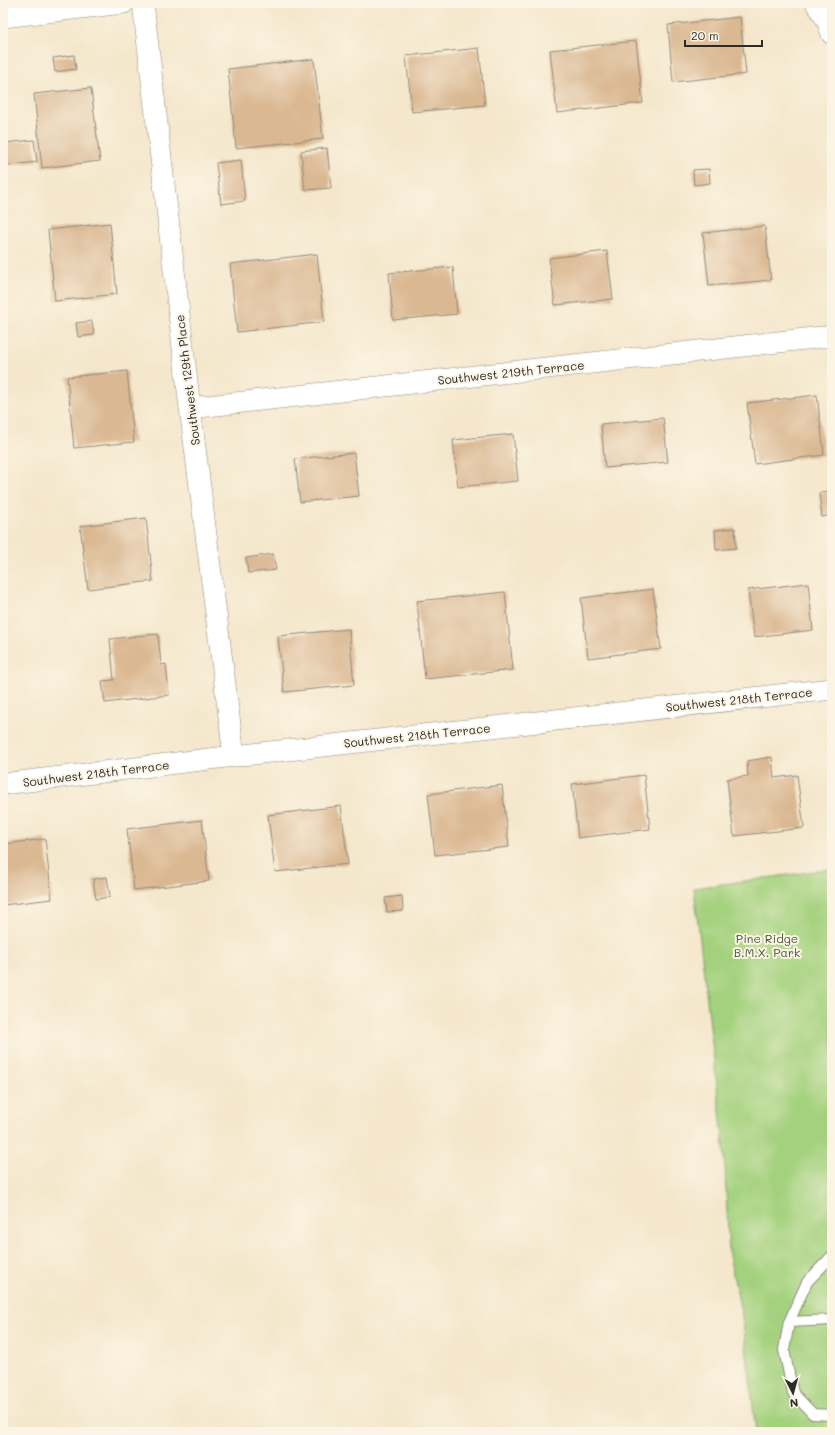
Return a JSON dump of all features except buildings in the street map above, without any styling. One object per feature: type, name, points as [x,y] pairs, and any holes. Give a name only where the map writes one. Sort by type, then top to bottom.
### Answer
[{"type":"street","points":[[3,17],[124,3]]},
{"type":"street","name":"Southwest 129th Place","points":[[143,3],[190,408],[234,756]]},
{"type":"street","points":[[816,3],[827,20],[832,34]]},
{"type":"street","name":"Southwest 219th Terrace","points":[[190,408],[832,336]]},
{"type":"street","name":"Southwest 218th Terrace","points":[[3,784],[234,756],[832,689]]},
{"type":"lane","points":[[832,1256],[807,1282],[789,1322],[784,1350],[793,1393],[813,1414],[832,1415]]},
{"type":"lane","points":[[789,1322],[832,1320]]},
{"type":"green space","name":"Pine Ridge B.M.X. Park","points":[[832,869],[832,1432],[756,1432],[743,1321],[729,1255],[724,1146],[694,888]]}]
